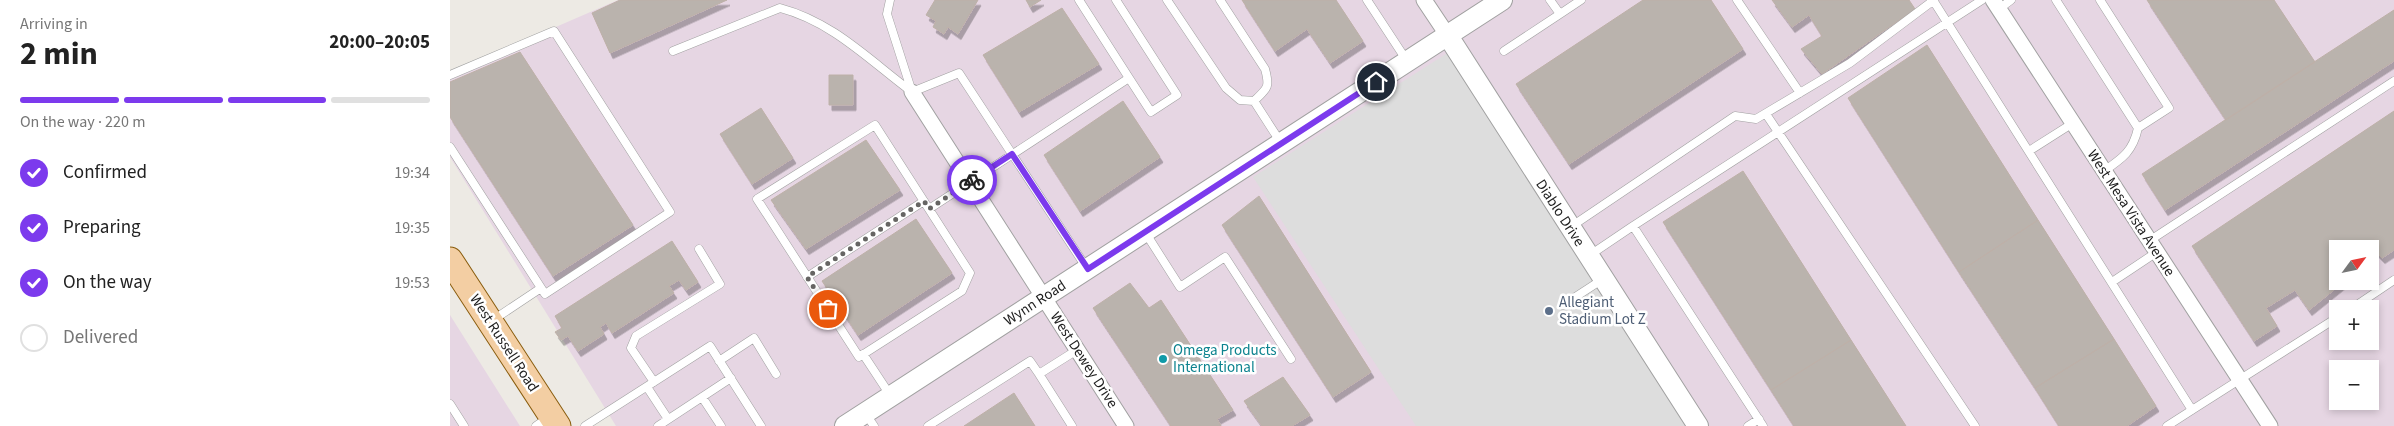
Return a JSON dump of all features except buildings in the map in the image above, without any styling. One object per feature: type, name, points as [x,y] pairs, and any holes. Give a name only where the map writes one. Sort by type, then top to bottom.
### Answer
[{"type":"main road","name":"West Russell Road","points":[[450,260],[490,322],[548,422]]},
{"type":"street","name":"Diablo Drive","points":[[1424,0],[1698,426]]},
{"type":"street","name":"Wynn Road","points":[[845,426],[870,420],[891,396],[1502,0]]},
{"type":"street","name":"West Mesa Vista Avenue","points":[[2001,3],[2073,123],[2240,381],[2265,424]]},
{"type":"street","name":"West Dewey Drive","points":[[912,92],[1126,426]]},
{"type":"lane","points":[[890,0],[887,14],[912,92]]},
{"type":"lane","points":[[1079,0],[1151,112],[1177,95],[1116,0]]},
{"type":"lane","points":[[1167,0],[1226,88],[1240,100],[1254,100],[1267,89],[1269,81],[1265,69],[1220,0]]},
{"type":"lane","points":[[1367,0],[1407,62]]},
{"type":"lane","points":[[1550,0],[1560,14]]},
{"type":"lane","points":[[1504,51],[1581,0]]},
{"type":"lane","points":[[1737,0],[1800,93]]},
{"type":"lane","points":[[1569,228],[1735,116],[1756,119],[1850,63],[1934,0],[2192,410]]},
{"type":"lane","points":[[1588,256],[1982,0]]},
{"type":"lane","points":[[2056,0],[2138,128]]},
{"type":"lane","points":[[2100,0],[2169,108],[2138,128],[2134,144],[2121,159],[2104,171]]},
{"type":"lane","points":[[673,51],[780,8],[798,13],[837,33],[912,92]]},
{"type":"lane","points":[[450,74],[554,31],[670,212],[544,294],[450,147]]},
{"type":"lane","points":[[912,92],[960,73],[1088,269]]},
{"type":"lane","points":[[929,209],[1128,78]]},
{"type":"lane","points":[[2112,282],[2153,247],[2394,81]]},
{"type":"lane","points":[[1254,100],[1281,143]]},
{"type":"lane","points":[[1766,114],[1975,426]]},
{"type":"lane","points":[[2029,151],[2073,123]]},
{"type":"lane","points":[[874,125],[924,201],[970,273],[962,291],[859,357],[757,199],[874,125]]},
{"type":"lane","points":[[807,277],[924,201]]},
{"type":"lane","points":[[1633,226],[1761,423],[1748,426]]},
{"type":"lane","points":[[1145,232],[1180,287],[1225,257],[1291,359]]},
{"type":"lane","points":[[668,419],[632,348],[636,336],[720,284],[699,249]]},
{"type":"lane","points":[[1563,305],[1602,279]]},
{"type":"lane","points":[[2364,300],[2394,280]]},
{"type":"lane","points":[[490,322],[541,288]]},
{"type":"lane","points":[[2167,426],[2329,323]]},
{"type":"lane","points":[[719,361],[754,338],[776,374]]},
{"type":"lane","points":[[585,426],[710,346],[761,426]]},
{"type":"lane","points":[[1039,374],[1077,350]]},
{"type":"lane","points":[[863,354],[891,396]]},
{"type":"lane","points":[[928,426],[1030,360],[1072,426]]},
{"type":"lane","points":[[658,426],[730,378]]},
{"type":"lane","points":[[702,397],[721,426]]},
{"type":"lane","points":[[450,404],[464,426]]},
{"type":"shaded area","points":[[618,0],[2394,0],[2394,426],[616,426],[450,157],[450,73]]},
{"type":"shaded area","points":[[1449,52],[1693,426],[1416,426],[1253,177]]},
{"type":"shaded area","points":[[450,315],[520,426],[450,426]]},
{"type":"way so far","points":[[828,309],[807,277],[924,201],[929,209],[972,180]]},
{"type":"place","name":"Allegiant Stadium Lot Z","points":[[1549,311]]},
{"type":"place","name":"Omega Products International","points":[[1163,359]]},
{"type":"route","points":[[972,180],[1012,154],[1088,269],[1376,82]]}]
